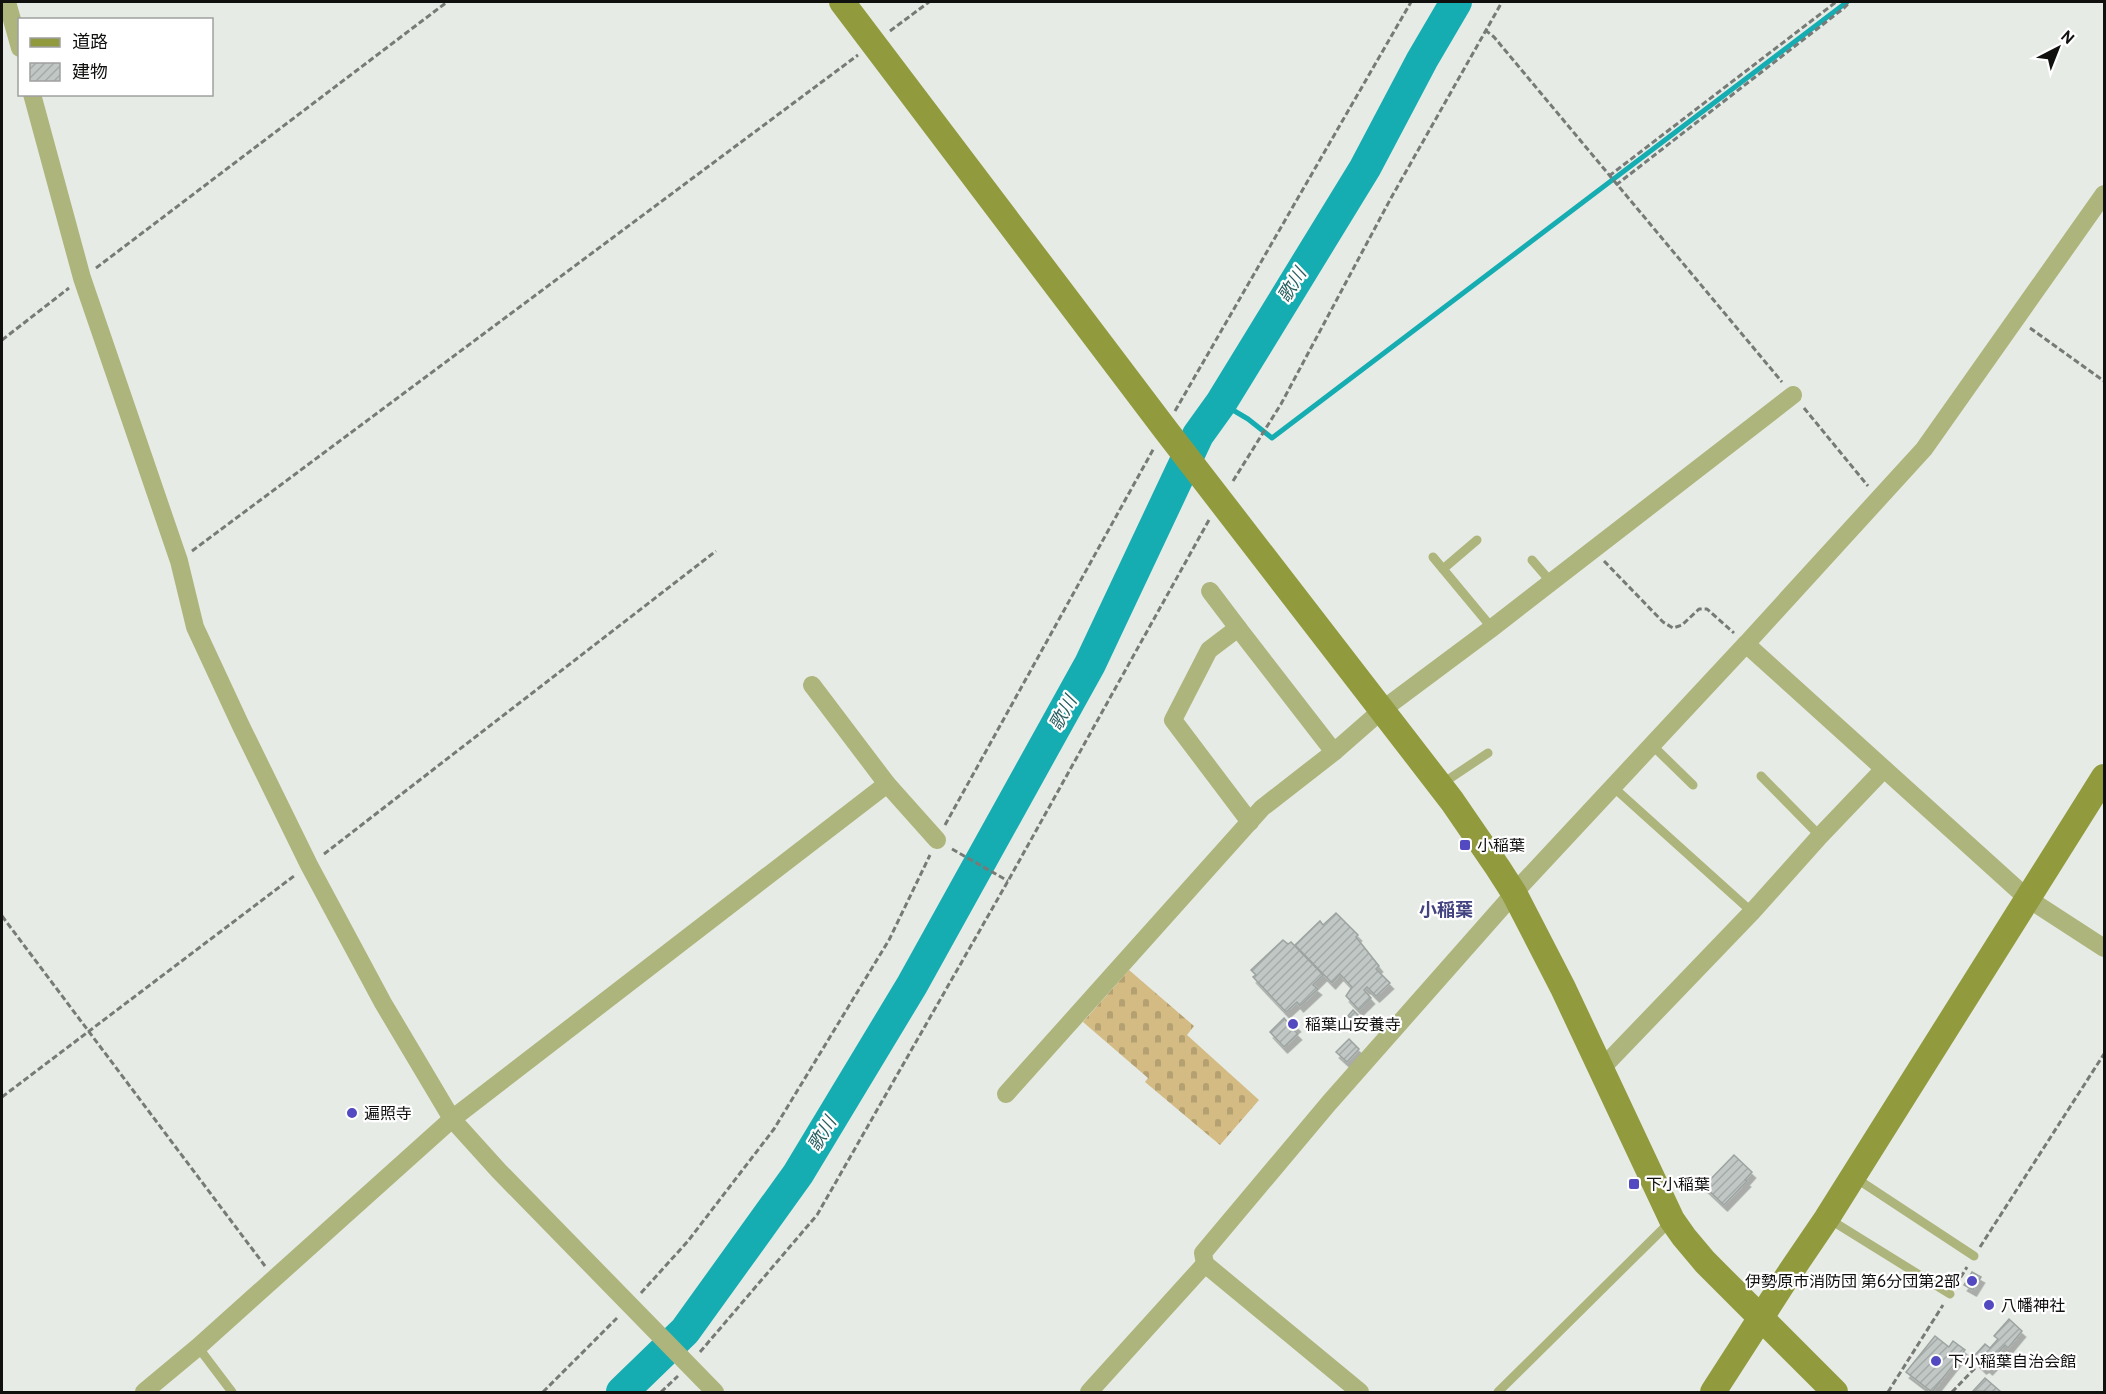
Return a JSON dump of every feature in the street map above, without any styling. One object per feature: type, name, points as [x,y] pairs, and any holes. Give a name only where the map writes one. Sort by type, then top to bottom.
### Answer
[{"type":"street","points":[[7,2],[18,41]]},
{"type":"street","points":[[842,2],[1169,434],[1440,785],[1514,893],[1602,1068],[1672,1220],[1684,1237],[1705,1262],[1835,1392]]},
{"type":"street","points":[[33,96],[82,278],[178,561],[195,627],[309,865],[383,1004],[452,1119],[629,1306],[715,1392]]},
{"type":"street","points":[[1360,1392],[1205,1264],[1203,1253],[1329,1103],[1514,893],[1612,786],[1653,746],[1924,449],[2104,194]]},
{"type":"street","points":[[1006,1094],[1262,808],[1334,752],[1382,710],[1492,628],[1793,394]]},
{"type":"street","points":[[1210,591],[1238,628],[1281,694],[1334,752]]},
{"type":"street","points":[[1238,628],[1209,650],[1173,720],[1250,822]]},
{"type":"street","points":[[1746,644],[2027,898],[2104,948]]},
{"type":"street","points":[[812,685],[887,784],[937,840]]},
{"type":"street","points":[[1602,1068],[1752,912],[1884,769]]},
{"type":"street","points":[[1713,1392],[1827,1218],[2104,777]]},
{"type":"street","points":[[144,1392],[198,1347],[452,1119],[887,784]]},
{"type":"street","points":[[1089,1392],[1205,1264]]},
{"type":"lane","points":[[1443,569],[1478,540]]},
{"type":"lane","points":[[1433,557],[1492,628]]},
{"type":"lane","points":[[1532,560],[1551,582]]},
{"type":"lane","points":[[1653,746],[1693,785]]},
{"type":"lane","points":[[1440,785],[1488,753]]},
{"type":"lane","points":[[1761,776],[1820,836]]},
{"type":"lane","points":[[1612,786],[1752,912]]},
{"type":"lane","points":[[1852,1176],[1974,1256]]},
{"type":"lane","points":[[1827,1218],[1950,1294]]},
{"type":"lane","points":[[1498,1392],[1672,1220]]},
{"type":"lane","points":[[198,1347],[232,1392]]},
{"type":"path","points":[[2,340],[447,2]]},
{"type":"path","points":[[178,561],[929,2]]},
{"type":"path","points":[[543,1392],[629,1306],[688,1241],[774,1129],[888,940],[937,840],[1169,434],[1411,2]]},
{"type":"path","points":[[661,1392],[688,1366],[817,1215],[1008,881],[1218,496],[1281,404],[1391,198],[1502,2]]},
{"type":"path","points":[[1608,176],[1836,2]]},
{"type":"path","points":[[1616,185],[1850,2]]},
{"type":"path","points":[[1485,30],[1494,37],[1879,499]]},
{"type":"path","points":[[2017,318],[2104,381]]},
{"type":"path","points":[[1593,549],[1663,622],[1673,628],[1682,626],[1699,609],[1707,609],[1746,644]]},
{"type":"path","points":[[2,1097],[309,865],[716,552]]},
{"type":"path","points":[[937,840],[1008,881]]},
{"type":"path","points":[[2,916],[274,1277]]},
{"type":"path","points":[[1888,1392],[2104,1054]]},
{"type":"path","points":[[1952,1392],[1976,1366]]},
{"type":"green space","points":[[1129,970],[1194,1026],[1187,1035],[1259,1100],[1220,1145],[1145,1082],[1148,1078],[1083,1022]]},
{"type":"building","points":[[1336,913],[1358,935],[1356,937],[1379,966],[1376,969],[1390,983],[1376,996],[1367,987],[1364,990],[1371,998],[1359,1010],[1346,996],[1352,987],[1340,974],[1332,983],[1295,945],[1320,921],[1323,925]]},
{"type":"building","points":[[1283,940],[1288,944],[1291,942],[1323,975],[1313,985],[1318,989],[1300,1006],[1297,1002],[1286,1012],[1253,977],[1256,975],[1251,970]]},
{"type":"building","points":[[1353,1010],[1358,1015],[1353,1020],[1348,1016]]},
{"type":"building","points":[[1284,1018],[1288,1023],[1291,1020],[1297,1026],[1293,1029],[1298,1034],[1284,1047],[1270,1032]]},
{"type":"building","points":[[1349,1039],[1359,1049],[1347,1062],[1336,1052]]},
{"type":"building","points":[[1734,1155],[1752,1172],[1745,1180],[1747,1181],[1724,1205],[1704,1186]]},
{"type":"building","name":"伊勢原市消防団 第6分団第2部","points":[[1972,1272],[1981,1277],[1973,1290],[1964,1285]]},
{"type":"building","points":[[2009,1319],[2022,1331],[2008,1348],[2005,1345],[1996,1355],[1999,1358],[1989,1369],[1986,1366],[1983,1368],[1976,1361],[1978,1359],[1975,1355],[1985,1344],[1990,1348],[1998,1339],[1994,1336]]},
{"type":"building","name":"下小稲葉自治会館","points":[[1935,1336],[1949,1347],[1953,1341],[1965,1350],[1932,1392],[1906,1372]]},
{"type":"building","points":[[1985,1378],[2001,1392],[1973,1391]]},
{"type":"waterway","name":"歌川","points":[[622,1392],[685,1331],[798,1174],[912,985],[1090,664],[1198,435],[1221,403],[1365,168],[1422,60],[1456,2]]},
{"type":"waterway","points":[[1221,403],[1248,419],[1272,438],[1847,2]]},
{"type":"place","name":"小稲葉","points":[[1465,845]]},
{"type":"place","name":"稲葉山安養寺","points":[[1293,1024]]},
{"type":"place","name":"遍照寺","points":[[352,1113]]},
{"type":"place","name":"下小稲葉","points":[[1634,1184]]},
{"type":"place","name":"伊勢原市消防団 第6分団第2部","points":[[1972,1281]]},
{"type":"place","name":"八幡神社","points":[[1989,1305]]},
{"type":"place","name":"下小稲葉自治会館","points":[[1936,1361]]},
{"type":"district","name":"小稲葉","points":[[1446,910]]}]
